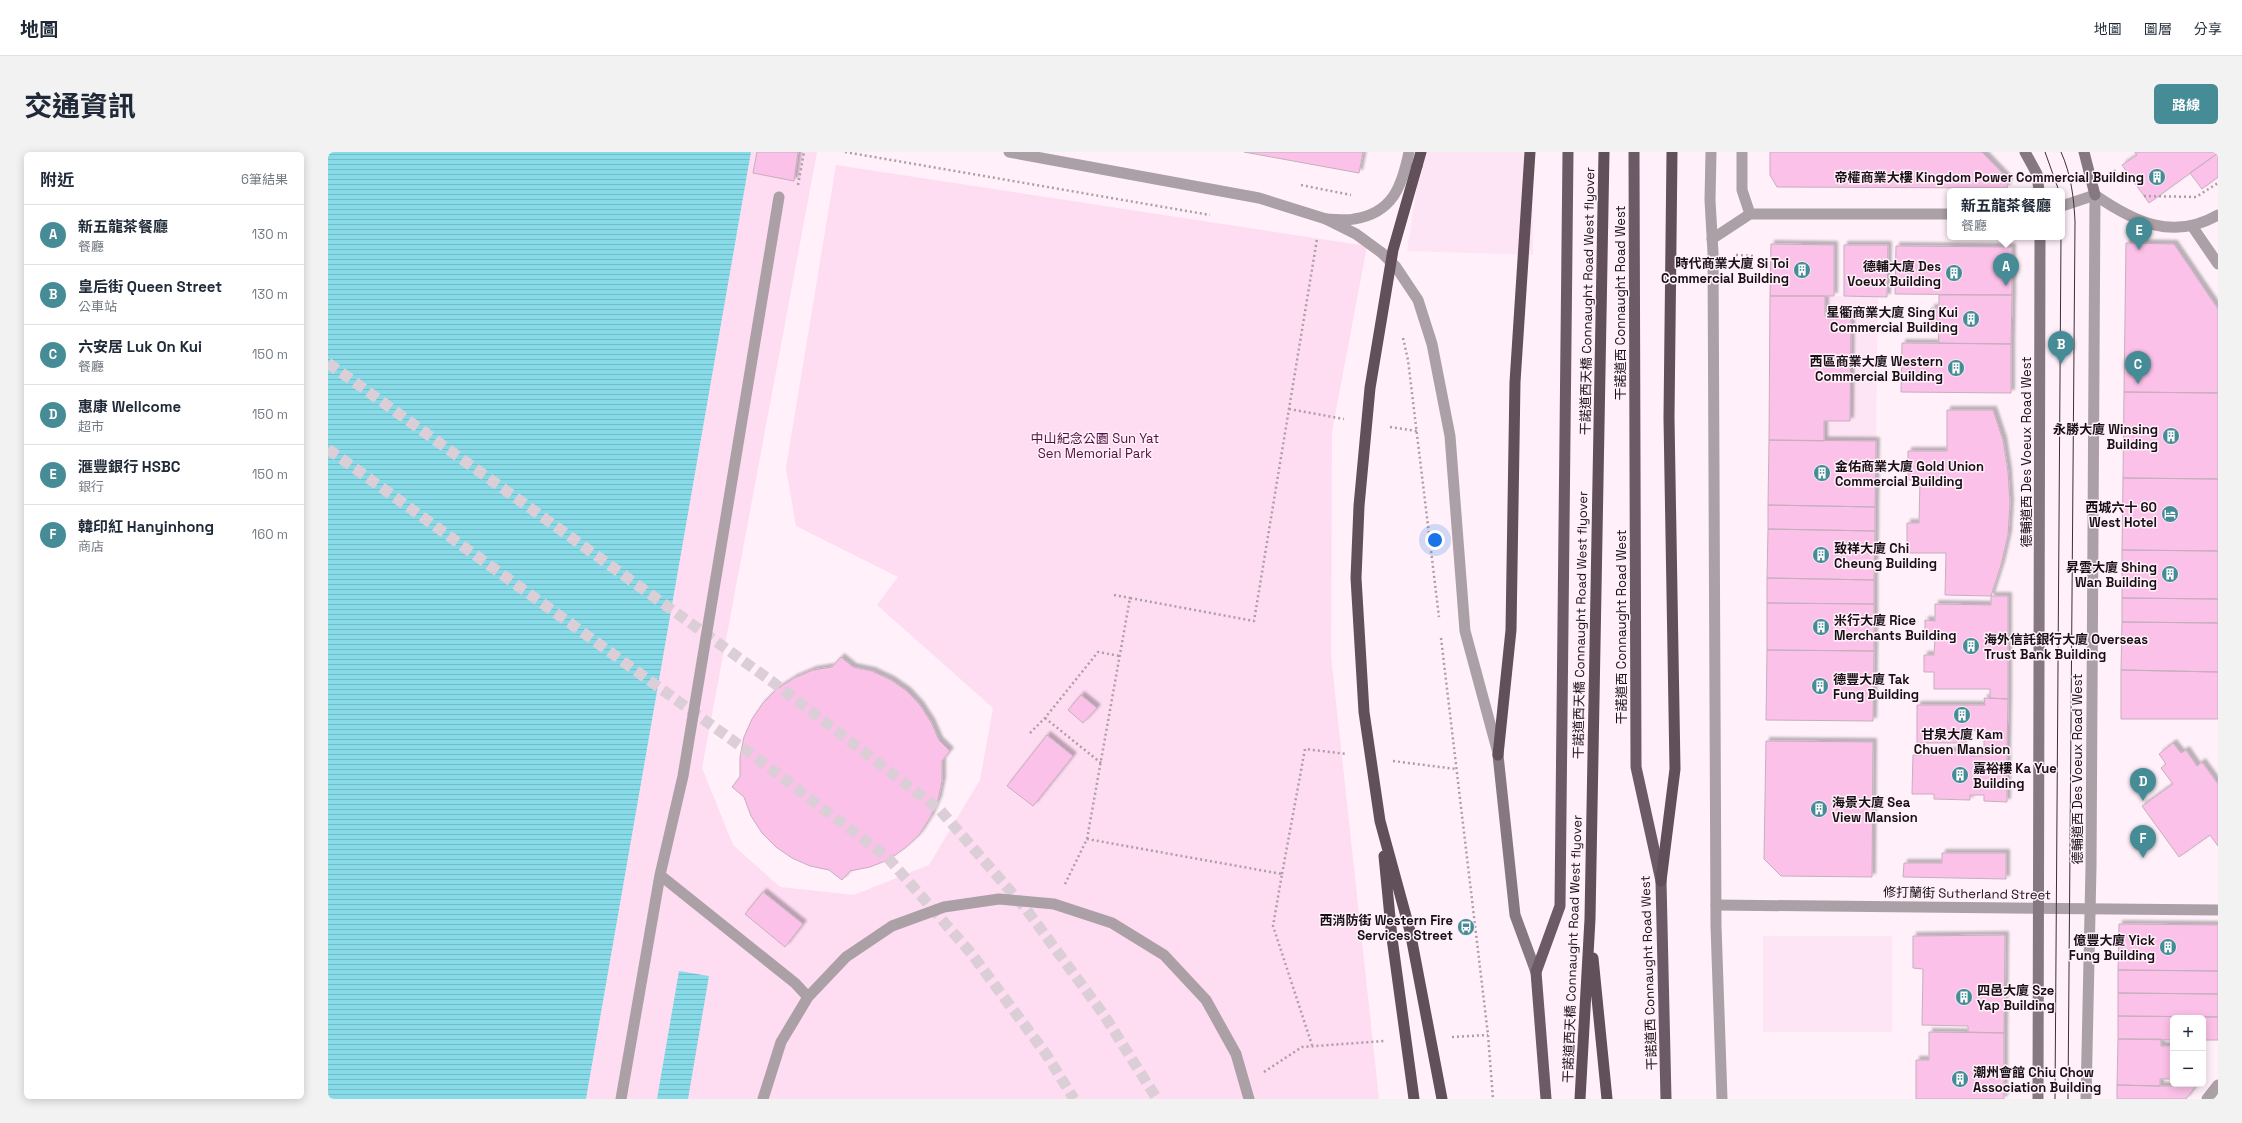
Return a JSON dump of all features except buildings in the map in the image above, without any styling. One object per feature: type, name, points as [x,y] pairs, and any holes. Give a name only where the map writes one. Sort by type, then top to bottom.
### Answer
[{"type":"highway","points":[[1414,1099],[1392,938],[1380,821],[1364,712],[1356,578],[1359,506],[1370,388],[1393,250],[1421,152]]},
{"type":"highway","points":[[1498,755],[1511,630],[1513,436],[1520,274],[1530,152]]},
{"type":"highway","name":"干諾道西天橋 Connaught Road West flyover","points":[[1580,1099],[1590,919],[1604,152]]},
{"type":"highway","points":[[1661,881],[1675,769],[1668,418],[1672,152]]},
{"type":"highway","points":[[1380,821],[1410,931],[1442,1099]]},
{"type":"highway","points":[[1590,919],[1607,1099]]},
{"type":"main road","points":[[1536,972],[1560,906],[1568,152]]},
{"type":"main road","name":"干諾道西 Connaught Road West","points":[[1634,152],[1636,767],[1661,881],[1666,1099]]},
{"type":"main road","points":[[2025,152],[2037,174],[2039,188]]},
{"type":"main road","name":"德輔道西 Des Voeux Road West","points":[[2084,152],[2095,195]]},
{"type":"main road","name":"德輔道西 Des Voeux Road West","points":[[2038,1099],[2040,240]]},
{"type":"main road","points":[[1498,755],[1515,915],[1536,972],[1546,1099]]},
{"type":"street","points":[[1009,152],[1259,198],[1326,219],[1356,234],[1382,253],[1396,267],[1418,300],[1432,344],[1450,436],[1465,631],[1498,755]]},
{"type":"street","points":[[1326,219],[1354,219],[1376,212],[1394,198],[1404,179],[1409,152]]},
{"type":"street","points":[[1710,152],[1712,239],[1716,905],[1722,1099]]},
{"type":"street","points":[[1742,152],[1742,190],[1750,214]]},
{"type":"street","points":[[2065,205],[2095,195],[2126,216],[2147,224],[2170,227],[2192,226],[2218,215]]},
{"type":"street","name":"德輔道西 Des Voeux Road West","points":[[2086,1099],[2095,195]]},
{"type":"street","points":[[621,1099],[660,875],[683,776],[778,197]]},
{"type":"street","points":[[1712,239],[1750,214],[1947,214]]},
{"type":"street","points":[[2192,226],[2218,264]]},
{"type":"street","points":[[660,875],[795,983],[808,997]]},
{"type":"street","points":[[763,1099],[781,1042],[808,997],[846,957],[892,926],[944,906],[999,899],[1054,904],[1112,923],[1164,956],[1206,1000],[1236,1054],[1249,1099]]},
{"type":"street","name":"修打蘭街 Sutherland Street","points":[[1716,905],[2218,910]]},
{"type":"street","points":[[2207,1099],[2217,1088]]},
{"type":"path","points":[[778,197],[798,185],[804,152]]},
{"type":"path","points":[[845,152],[1216,216]]},
{"type":"path","points":[[2113,167],[2124,186]]},
{"type":"path","points":[[2141,196],[2196,197],[2218,183]]},
{"type":"path","points":[[1300,185],[1354,196]]},
{"type":"path","points":[[1114,595],[1254,621],[1318,233]]},
{"type":"path","points":[[1401,330],[1408,360],[1439,620]]},
{"type":"path","points":[[1054,904],[1087,839],[1130,598]]},
{"type":"path","points":[[1441,635],[1488,1035],[1493,1099]]},
{"type":"path","points":[[1030,733],[1045,718],[1098,652],[1120,656]]},
{"type":"path","points":[[1045,718],[1101,763]]},
{"type":"path","points":[[1312,1045],[1273,926],[1305,749],[1351,755]]},
{"type":"path","points":[[1388,760],[1456,769]]},
{"type":"path","points":[[1087,839],[1282,874]]},
{"type":"path","points":[[1450,1037],[1488,1035]]},
{"type":"path","points":[[1243,1080],[1261,1074],[1302,1047],[1312,1045],[1388,1041]]},
{"type":"shaded area","points":[[1422,152],[1533,152],[1533,255],[1407,251]]},
{"type":"shaded area","points":[[1770,296],[1878,296],[1876,441],[1769,440]]},
{"type":"shaded area","points":[[1763,936],[1892,936],[1892,1032],[1763,1032]]},
{"type":"green space","name":"中山紀念公園 Sun Yat Sen Memorial Park","points":[[751,152],[817,152],[702,768],[733,845],[780,887],[854,895],[929,865],[980,780],[993,708],[877,605],[898,577],[796,526],[786,468],[836,165],[1367,246],[1332,431],[1331,656],[1379,1099],[586,1099]]},
{"type":"water","points":[[328,152],[751,152],[586,1099],[328,1099]]},
{"type":"water","points":[[679,971],[709,976],[688,1099],[657,1099]]},
{"type":"tunnel","points":[[328,363],[774,683],[940,810],[1026,909],[1104,1015],[1157,1099]]},
{"type":"tunnel","points":[[328,449],[746,750],[888,858],[971,953],[1046,1054],[1074,1099]]},
{"type":"tram line","points":[[2045,152],[2058,188]]},
{"type":"tram line","points":[[2061,152],[2071,186],[2075,222],[2068,1099]]},
{"type":"tram line","points":[[2055,1099],[2061,240]]},
{"type":"place","name":"帝權商業大樓 Kingdom Power Commercial Building","points":[[2157,177]]},
{"type":"place","name":"滙豐銀行 HSBC","points":[[2139,250]]},
{"type":"place","name":"時代商業大廈 Si Toi Commercial Building","points":[[1802,270]]},
{"type":"place","name":"德輔大廈 Des Voeux Building","points":[[1954,273]]},
{"type":"place","name":"新五龍茶餐廳","points":[[2006,286]]},
{"type":"place","name":"星衢商業大廈 Sing Kui Commercial Building","points":[[1971,319]]},
{"type":"place","name":"皇后街 Queen Street","points":[[2061,364]]},
{"type":"place","name":"西區商業大廈 Western Commercial Building","points":[[1956,368]]},
{"type":"place","name":"六安居 Luk On Kui","points":[[2138,384]]},
{"type":"place","name":"永勝大廈 Winsing Building","points":[[2171,436]]},
{"type":"place","name":"金佑商業大廈 Gold Union Commercial Building","points":[[1822,473]]},
{"type":"place","name":"西城六十 60 West Hotel","points":[[2170,514]]},
{"type":"place","name":"致祥大廈 Chi Cheung Building","points":[[1821,555]]},
{"type":"place","name":"昇雲大廈 Shing Wan Building","points":[[2170,574]]},
{"type":"place","name":"米行大廈 Rice Merchants Building","points":[[1821,627]]},
{"type":"place","name":"海外信託銀行大廈 Overseas Trust Bank Building","points":[[1971,646]]},
{"type":"place","name":"德豐大廈 Tak Fung Building","points":[[1820,686]]},
{"type":"place","name":"甘泉大廈 Kam Chuen Mansion","points":[[1962,715]]},
{"type":"place","name":"嘉裕樓 Ka Yue Building","points":[[1960,775]]},
{"type":"place","name":"惠康 Wellcome","points":[[2143,801]]},
{"type":"place","name":"海景大廈 Sea View Mansion","points":[[1819,809]]},
{"type":"place","name":"韓印紅 Hanyinhong","points":[[2143,858]]},
{"type":"place","name":"西消防街 Western Fire Services Street","points":[[1466,927]]},
{"type":"place","name":"億豐大廈 Yick Fung Building","points":[[2168,947]]},
{"type":"place","name":"四邑大廈 Sze Yap Building","points":[[1964,997]]},
{"type":"place","name":"潮州會館 Chiu Chow Association Building","points":[[1960,1079]]}]
